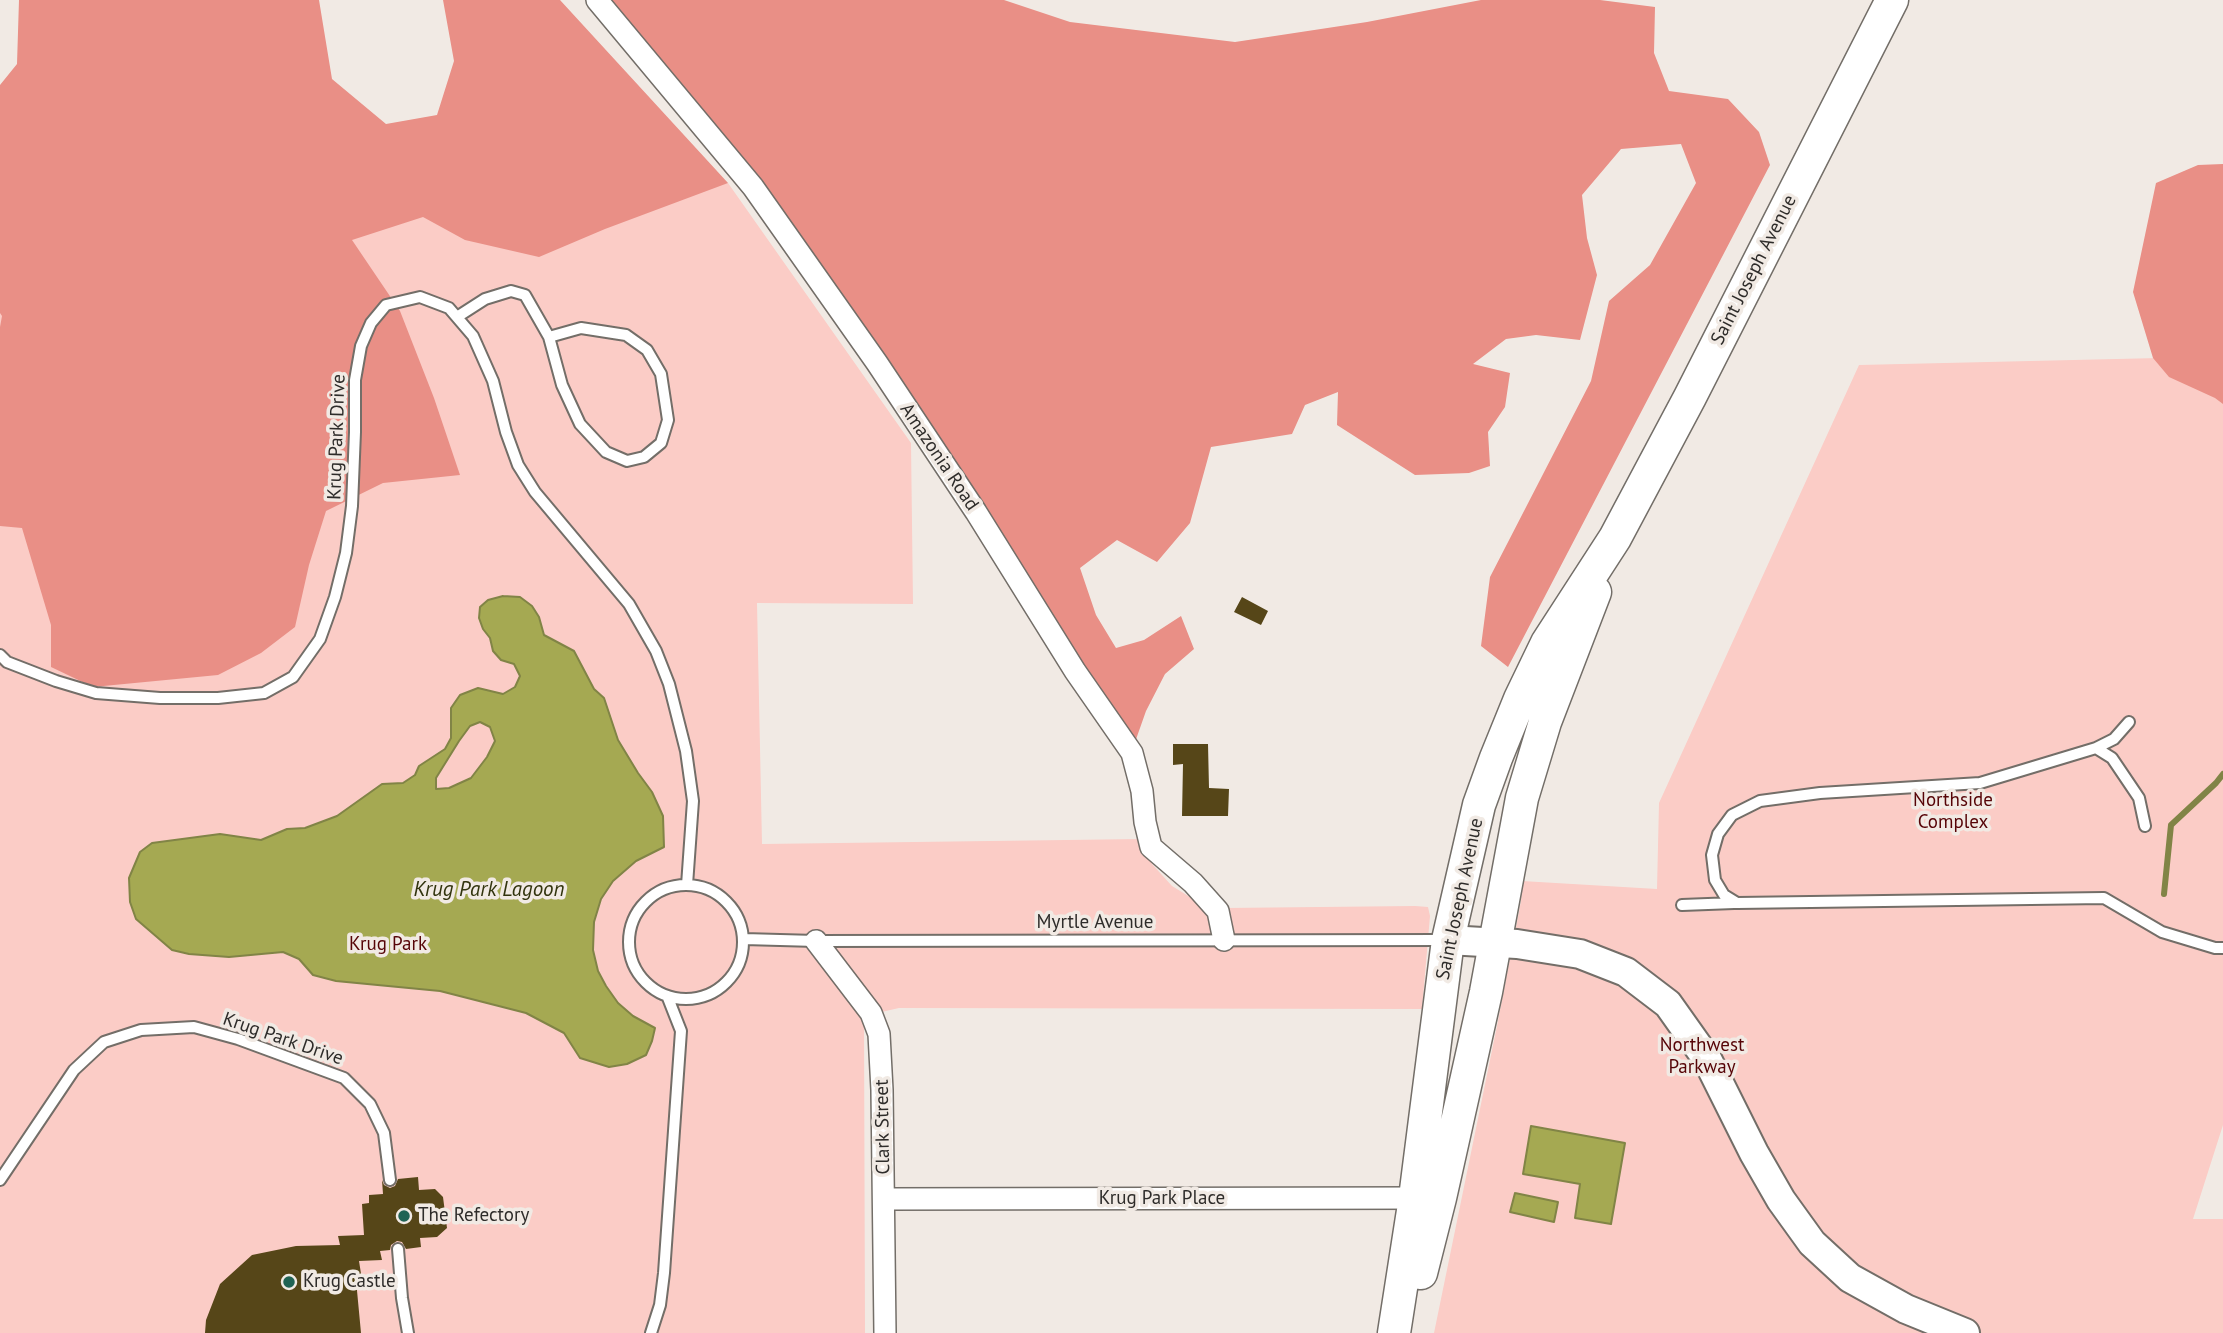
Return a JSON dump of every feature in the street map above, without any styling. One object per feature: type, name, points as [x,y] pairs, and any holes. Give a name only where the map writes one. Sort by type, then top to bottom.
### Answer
[{"type":"main road","name":"Saint Joseph Avenue","points":[[1405,1333],[1427,1198],[1448,940],[1479,805],[1520,699],[1547,643],[1615,538],[1892,0]]},
{"type":"main road","name":"Saint Joseph Avenue","points":[[1394,1333],[1427,1198],[1486,992],[1522,798],[1545,722],[1615,538]]},
{"type":"street","name":"Amazonia Road","points":[[597,0],[753,187],[954,478],[1075,671],[1132,752],[1152,847],[1193,883],[1218,911],[1224,940]]},
{"type":"street","points":[[1448,940],[1580,954],[1626,972],[1668,1004],[1707,1059],[1754,1153],[1781,1200],[1812,1243],[1850,1278],[1906,1309],[1965,1333]]},
{"type":"street","name":"Clark Street","points":[[816,941],[871,1013],[879,1034],[885,1333]]},
{"type":"street","name":"Krug Park Place","points":[[884,1199],[1427,1198]]},
{"type":"lane","points":[[457,317],[485,299],[511,291],[525,295],[549,337],[562,385],[580,424],[606,452],[627,461],[644,457],[661,443],[668,420],[663,385],[661,374],[647,350],[626,335],[581,328],[549,337]]},
{"type":"lane","name":"Krug Park Drive","points":[[0,655],[7,662],[96,693],[160,698],[218,698],[264,693],[293,677],[320,639],[335,597],[346,553],[352,506],[355,380],[361,346],[371,323],[386,305],[420,296],[449,308],[473,336],[493,381],[518,465],[535,492],[629,604],[656,651],[669,684],[686,751],[693,801],[687,885]]},
{"type":"lane","points":[[1737,903],[1724,895],[1715,880],[1712,855],[1718,834],[1732,815],[1760,801],[1820,793],[1980,783],[2096,748],[2113,739],[2129,722]]},
{"type":"lane","points":[[2096,748],[2112,758],[2140,798],[2145,826]]},
{"type":"lane","points":[[687,885],[708,889],[726,901],[738,918],[744,939],[741,961],[730,980],[712,994],[691,1000],[668,998],[653,991],[641,980],[628,950],[628,933],[642,904],[670,887],[687,885]]},
{"type":"lane","points":[[1682,905],[2104,898],[2162,932],[2223,948]]},
{"type":"lane","name":"Myrtle Avenue","points":[[744,939],[1448,940]]},
{"type":"lane","points":[[651,1333],[660,1305],[664,1273],[681,1031],[668,998]]},
{"type":"lane","name":"Krug Park Drive","points":[[0,1181],[74,1070],[104,1041],[141,1030],[194,1027],[238,1039],[344,1078],[370,1104],[384,1133],[390,1180]]},
{"type":"lane","points":[[398,1250],[408,1333]]},
{"type":"green space","name":"Northside Complex","points":[[2223,164],[2223,1125],[2193,1219],[2223,1219],[2223,1333],[1434,1333],[1497,1026],[1521,901],[1522,881],[1657,889],[1659,803],[1859,365],[2202,357]]},
{"type":"green space","name":"Krug Park","points":[[728,183],[911,443],[913,604],[757,603],[762,844],[1142,839],[1152,864],[1172,886],[1198,902],[1224,908],[1428,907],[1430,916],[1422,1009],[899,1008],[864,1016],[865,1333],[0,1333],[0,187]]},
{"type":"shaded area","points":[[19,0],[319,0],[332,79],[386,124],[437,115],[454,61],[443,0],[560,0],[728,183],[539,257],[465,240],[423,217],[352,240],[400,311],[460,475],[383,483],[326,511],[309,565],[295,627],[261,653],[218,675],[93,687],[51,667],[51,625],[22,528],[0,526],[0,85],[17,64]]},
{"type":"shaded area","points":[[599,0],[1004,0],[1070,22],[1235,42],[1367,22],[1481,0],[1600,0],[1655,7],[1654,53],[1669,91],[1728,99],[1759,132],[1770,165],[1508,667],[1481,646],[1490,577],[1591,381],[1609,301],[1650,265],[1696,183],[1681,144],[1621,149],[1582,195],[1587,238],[1597,275],[1580,340],[1536,335],[1506,339],[1473,364],[1510,373],[1505,407],[1488,432],[1490,466],[1469,473],[1415,475],[1337,425],[1338,392],[1305,405],[1292,434],[1211,447],[1190,523],[1157,562],[1117,540],[1080,568],[1096,615],[1116,648],[1144,640],[1181,616],[1194,649],[1165,674],[1146,711],[1134,745],[940,448]]},
{"type":"shaded area","points":[[2223,164],[2223,404],[2169,377],[2153,358],[2133,292],[2156,183],[2198,165]]},
{"type":"water","name":"Krug Park Lagoon","points":[[503,596],[520,597],[532,606],[539,617],[544,635],[574,651],[594,689],[604,698],[618,740],[652,792],[663,816],[664,847],[636,861],[613,881],[601,899],[594,922],[593,950],[598,971],[606,986],[618,1003],[633,1016],[655,1028],[646,1055],[627,1064],[609,1067],[580,1058],[564,1033],[526,1013],[440,991],[336,981],[313,975],[299,959],[283,952],[229,957],[172,950],[136,919],[130,902],[129,878],[140,852],[152,843],[220,834],[261,840],[287,829],[305,828],[337,816],[382,784],[403,783],[415,775],[419,766],[445,749],[451,738],[451,708],[460,695],[478,688],[503,694],[515,687],[520,676],[514,664],[501,660],[493,651],[490,638],[483,629],[479,618],[480,607],[488,600]],"holes":[[[480,722],[490,727],[495,741],[471,778],[449,788],[436,789],[436,778],[470,726]]]},
{"type":"water","points":[[1531,1126],[1625,1143],[1611,1224],[1575,1218],[1580,1184],[1523,1174]]},
{"type":"water","points":[[1515,1193],[1558,1202],[1554,1222],[1510,1212]]},
{"type":"building","points":[[1242,597],[1268,611],[1261,625],[1234,612]]},
{"type":"building","points":[[1173,744],[1208,744],[1209,788],[1229,789],[1228,816],[1182,816],[1183,764],[1173,765]]},
{"type":"building","name":"Krug Castle","points":[[418,1177],[419,1190],[435,1189],[443,1197],[447,1228],[437,1237],[420,1238],[421,1247],[406,1249],[402,1242],[397,1241],[391,1245],[390,1250],[380,1251],[382,1260],[359,1261],[362,1280],[356,1280],[361,1333],[205,1333],[206,1320],[220,1284],[252,1255],[296,1246],[340,1245],[338,1236],[364,1235],[362,1204],[369,1203],[369,1195],[383,1194],[382,1180],[384,1185],[390,1188],[395,1186],[398,1179]]},
{"type":"waterway","points":[[2164,894],[2171,825],[2223,774]]},
{"type":"place","name":"The Refectory","points":[[404,1216]]},
{"type":"place","name":"Krug Castle","points":[[289,1282]]},
{"type":"park label","name":"Northwest Parkway","points":[[1702,1057]]}]
